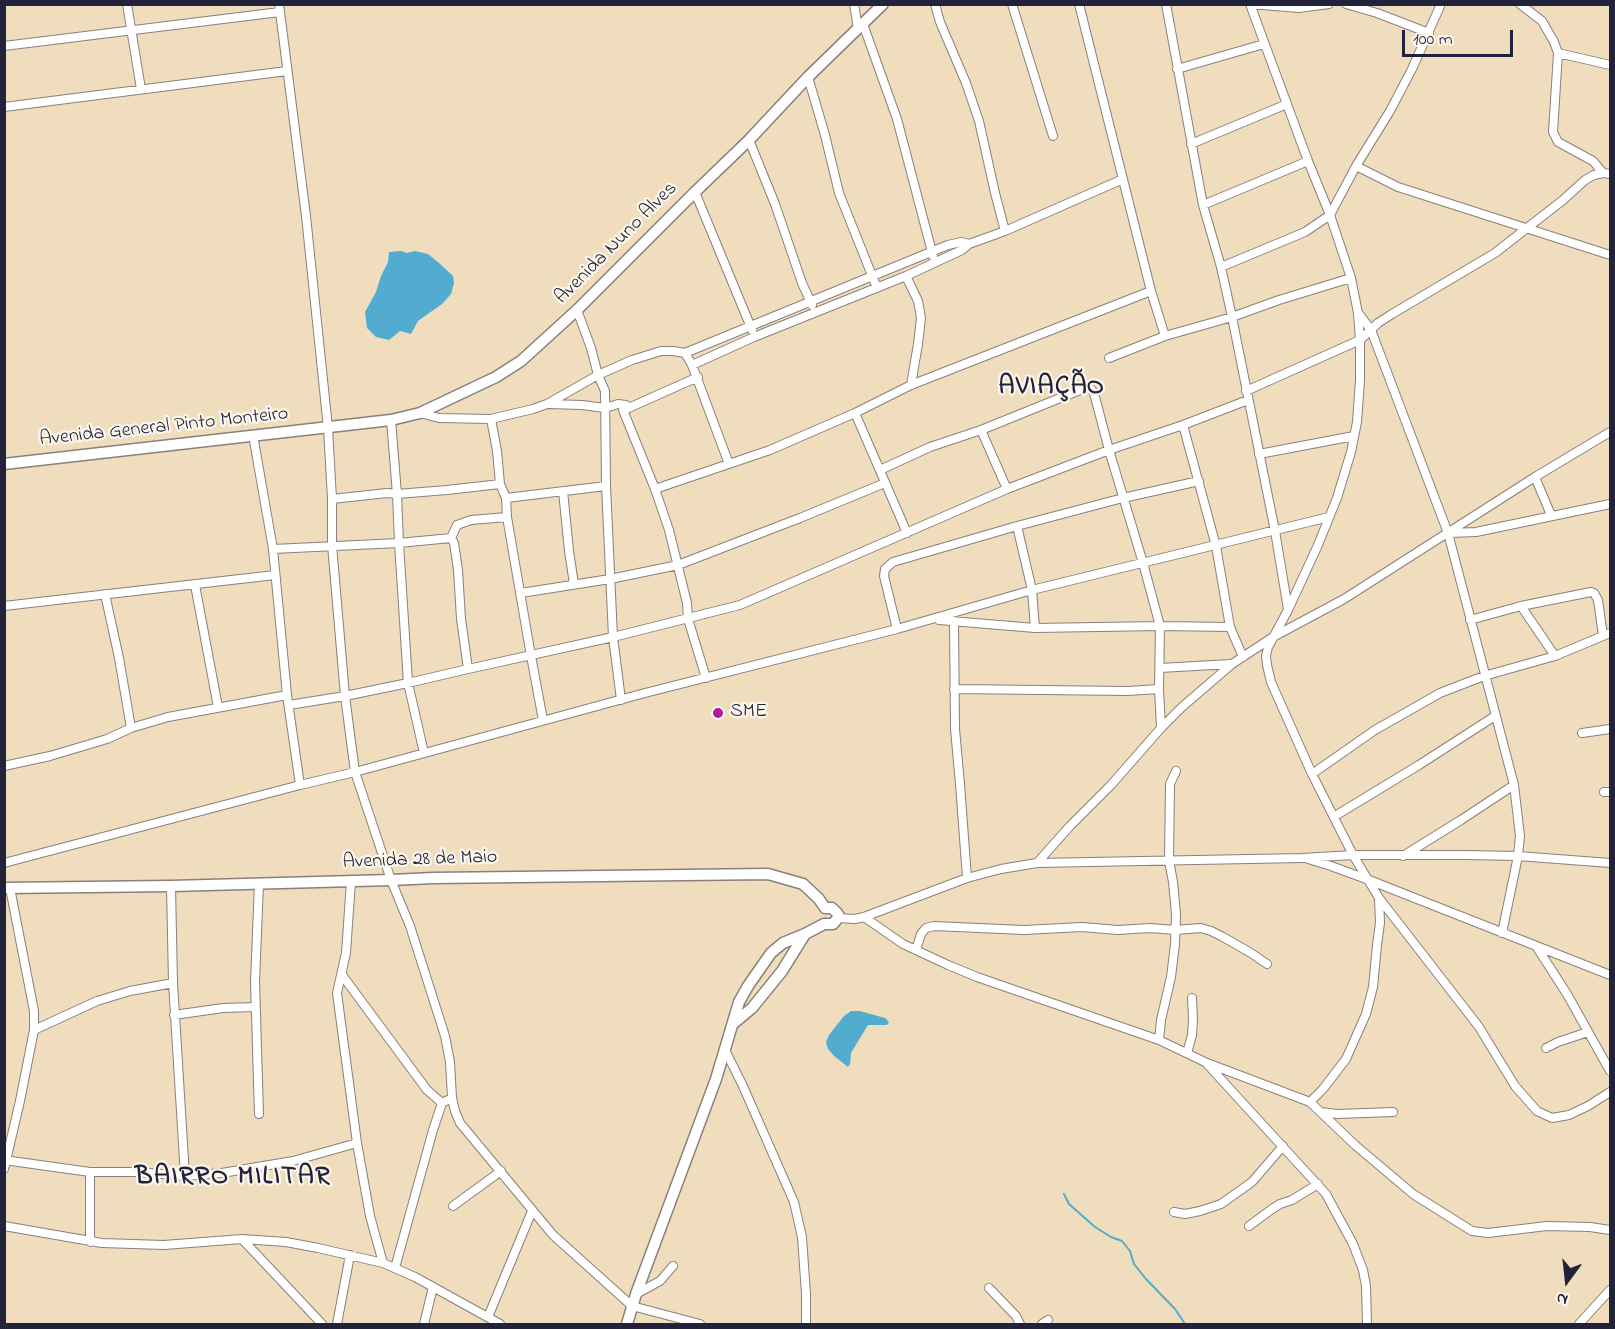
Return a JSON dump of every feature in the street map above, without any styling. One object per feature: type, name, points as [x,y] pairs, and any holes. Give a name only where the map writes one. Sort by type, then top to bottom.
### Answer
[{"type":"street","points":[[127,4],[141,89]]},
{"type":"street","points":[[854,4],[897,119],[931,251],[936,262]]},
{"type":"street","name":"Avenida Nuno Alves","points":[[328,428],[391,420],[420,413],[496,377],[529,354],[577,310],[749,140],[808,77],[883,4]]},
{"type":"street","points":[[935,4],[979,121],[994,193],[1005,231]]},
{"type":"street","points":[[1012,4],[1053,136]]},
{"type":"street","points":[[1079,4],[1151,291],[1165,336]]},
{"type":"street","points":[[1329,4],[1299,8],[1250,4],[1330,215],[1351,278],[1358,313],[1360,340],[1357,422],[1351,453],[1318,545],[1268,647],[1266,656],[1271,682],[1312,774],[1353,855],[1379,898],[1479,1027],[1515,1086],[1537,1111],[1552,1118],[1569,1115],[1611,1092]]},
{"type":"street","points":[[1346,4],[1429,33]]},
{"type":"street","points":[[1221,267],[1305,232],[1330,215],[1356,166],[1390,111],[1441,4]]},
{"type":"street","points":[[1520,4],[1542,21],[1558,53],[1553,132],[1558,142],[1593,161],[1607,173]]},
{"type":"street","points":[[1167,5],[1203,205],[1232,316],[1275,531],[1288,610]]},
{"type":"street","points":[[4,46],[131,31],[280,8],[306,216],[328,428],[332,545],[345,696],[355,772],[391,880],[413,935],[445,1036],[455,1112],[460,1123],[553,1235],[632,1306],[700,1324]]},
{"type":"street","points":[[1177,69],[1264,44]]},
{"type":"street","points":[[1558,53],[1611,65]]},
{"type":"street","points":[[4,107],[287,71]]},
{"type":"street","points":[[808,77],[839,193],[877,288]]},
{"type":"street","points":[[1191,144],[1287,104]]},
{"type":"street","points":[[749,140],[815,313]]},
{"type":"street","points":[[1203,205],[1308,161]]},
{"type":"street","points":[[1356,166],[1398,187],[1611,255]]},
{"type":"street","points":[[1246,390],[1360,340],[1392,314],[1495,253],[1586,180],[1594,175],[1607,173]]},
{"type":"street","points":[[692,365],[754,337],[906,276],[962,250],[969,244],[1005,231],[1123,179]]},
{"type":"street","points":[[695,192],[754,337]]},
{"type":"street","points":[[420,413],[439,418],[491,419],[533,409],[632,360],[661,351],[684,353],[931,251],[961,242],[969,244]]},
{"type":"street","points":[[906,276],[918,301],[921,318],[911,385]]},
{"type":"street","points":[[1109,358],[1165,336],[1351,278]]},
{"type":"street","points":[[655,489],[770,450],[855,413],[911,385],[1151,291]]},
{"type":"street","points":[[577,310],[605,391],[606,486],[613,637],[621,700]]},
{"type":"street","points":[[1358,313],[1371,330],[1448,533],[1514,785],[1520,836],[1502,933]]},
{"type":"street","points":[[684,353],[698,378],[729,464]]},
{"type":"street","points":[[623,410],[698,378]]},
{"type":"street","points":[[880,470],[930,447],[981,430],[1088,388],[1091,389],[1160,626],[1161,728]]},
{"type":"street","points":[[289,705],[345,696],[531,656],[688,620],[740,605],[1007,489],[1248,400]]},
{"type":"street","points":[[547,404],[605,408],[623,404],[626,405],[623,410]]},
{"type":"street","points":[[623,410],[669,530],[687,603],[688,620],[706,678]]},
{"type":"street","points":[[855,413],[907,533]]},
{"type":"street","points":[[491,419],[500,484],[506,498],[507,517],[543,720]]},
{"type":"street","points":[[391,420],[408,683],[424,753]]},
{"type":"street","points":[[1183,425],[1216,546],[1226,614],[1243,657]]},
{"type":"street","name":"Avenida General Pinto Monteiro","points":[[4,464],[328,428]]},
{"type":"street","points":[[981,430],[1007,489]]},
{"type":"street","points":[[1036,863],[1161,728],[1232,664],[1273,637],[1344,599],[1535,477],[1611,432]]},
{"type":"street","points":[[253,435],[273,549],[287,695],[300,785]]},
{"type":"street","points":[[1259,454],[1354,436]]},
{"type":"street","points":[[1535,477],[1551,515]]},
{"type":"street","points":[[897,629],[884,576],[885,569],[893,562],[1017,526],[1199,481]]},
{"type":"street","points":[[521,592],[678,566],[885,483]]},
{"type":"street","points":[[332,499],[500,484]]},
{"type":"street","points":[[506,498],[606,486]]},
{"type":"street","points":[[563,491],[574,585]]},
{"type":"street","points":[[1448,533],[1476,532],[1611,504]]},
{"type":"street","points":[[451,538],[457,525],[464,522],[482,518],[507,517]]},
{"type":"street","points":[[4,863],[897,629],[1032,590],[1329,517]]},
{"type":"street","points":[[1017,526],[1032,590],[1035,628]]},
{"type":"street","points":[[273,549],[451,538]]},
{"type":"street","points":[[451,538],[454,543],[458,570],[461,619],[468,669]]},
{"type":"street","points":[[4,606],[275,575]]},
{"type":"street","points":[[195,585],[218,707]]},
{"type":"street","points":[[1312,774],[1375,730],[1440,693],[1485,676],[1555,656],[1607,635],[1594,592],[1521,606],[1470,620]]},
{"type":"street","points":[[105,594],[131,728]]},
{"type":"street","points":[[1521,606],[1555,656]]},
{"type":"street","points":[[933,619],[1035,628],[1230,627]]},
{"type":"street","points":[[954,621],[955,729],[967,878]]},
{"type":"street","points":[[1160,668],[1232,664]]},
{"type":"street","points":[[954,689],[1128,691],[1160,689]]},
{"type":"street","points":[[4,766],[99,742],[131,728],[168,717],[287,695]]},
{"type":"street","points":[[1335,816],[1495,716]]},
{"type":"street","points":[[1582,733],[1611,729]]},
{"type":"street","points":[[1159,1040],[1175,944],[1173,882],[1169,861],[1170,784],[1176,771]]},
{"type":"street","points":[[1403,856],[1514,785]]},
{"type":"street","points":[[627,1324],[636,1294],[696,1137],[739,1002],[747,986],[771,953],[783,943],[824,924],[832,924],[838,918],[864,917],[967,878],[1036,863],[1353,855],[1466,855],[1518,856],[1611,863]]},
{"type":"street","points":[[1302,858],[1369,880],[1611,975]]},
{"type":"street","name":"Avenida 28 de Maio","points":[[8,888],[259,884],[412,878],[768,874],[803,884],[825,908]]},
{"type":"street","points":[[351,881],[348,934],[337,993],[357,1143],[370,1216],[384,1263]]},
{"type":"street","points":[[259,884],[255,1007],[259,1114]]},
{"type":"street","points":[[171,886],[174,1015],[185,1176]]},
{"type":"street","points":[[8,888],[34,1011],[34,1030],[5,1163],[90,1172],[138,1172],[185,1176],[222,1173],[292,1161],[357,1143]]},
{"type":"street","points":[[1310,1102],[1346,1059],[1366,1014],[1372,987],[1380,923],[1379,898]]},
{"type":"street","points":[[824,924],[820,914],[825,908],[836,910],[838,918]]},
{"type":"street","points":[[864,917],[876,927],[916,950],[948,965],[1159,1040],[1207,1063],[1310,1102],[1413,1194],[1472,1231],[1488,1233],[1547,1226],[1611,1230]]},
{"type":"street","points":[[916,950],[921,934],[926,928],[934,926],[1024,930],[1082,927],[1118,930],[1201,928],[1211,931],[1267,964]]},
{"type":"street","points":[[733,1024],[761,997],[788,962],[805,934]]},
{"type":"street","points":[[1536,946],[1611,1071]]},
{"type":"street","points":[[342,975],[427,1090],[442,1103]]},
{"type":"street","points":[[34,1030],[97,1001],[130,991],[173,983]]},
{"type":"street","points":[[1188,1053],[1192,1035],[1192,998]]},
{"type":"street","points":[[174,1015],[223,1008],[255,1007]]},
{"type":"street","points":[[1546,1048],[1588,1032]]},
{"type":"street","points":[[725,1050],[794,1202],[802,1237],[806,1324]]},
{"type":"street","points":[[1207,1063],[1326,1194],[1353,1244],[1363,1270],[1366,1286],[1367,1324]]},
{"type":"street","points":[[395,1268],[442,1103],[452,1098]]},
{"type":"street","points":[[1321,1112],[1337,1114],[1393,1112]]},
{"type":"street","points":[[1174,1212],[1185,1214],[1221,1204],[1252,1182],[1283,1146]]},
{"type":"street","points":[[90,1172],[90,1242]]},
{"type":"street","points":[[453,1206],[501,1172]]},
{"type":"street","points":[[1249,1226],[1272,1209],[1298,1197],[1318,1184]]},
{"type":"street","points":[[488,1317],[532,1211]]},
{"type":"street","points":[[4,1226],[90,1242],[164,1245],[242,1239],[286,1242],[384,1263],[500,1324]]},
{"type":"street","points":[[242,1239],[322,1324]]},
{"type":"street","points":[[336,1324],[350,1255]]},
{"type":"street","points":[[636,1294],[660,1281],[673,1266]]},
{"type":"street","points":[[424,1324],[433,1287]]},
{"type":"street","points":[[989,1288],[1016,1316],[1020,1324]]},
{"type":"street","points":[[1579,1324],[1611,1290]]},
{"type":"water","points":[[389,252],[428,254],[453,276],[454,283],[451,294],[442,304],[418,321],[411,334],[400,331],[389,340],[376,337],[367,328],[365,312],[388,262]]},
{"type":"water","points":[[851,1011],[860,1011],[885,1018],[889,1022],[887,1025],[868,1025],[851,1053],[848,1067],[834,1056],[826,1042],[844,1016]]},
{"type":"waterway","points":[[1064,1194],[1069,1204],[1095,1227],[1122,1241],[1130,1251],[1134,1264],[1175,1309],[1185,1324]]},
{"type":"place","name":"SME","points":[[718,713]]},
{"type":"district","name":"AVIAÇÃO","points":[[1052,389]]},
{"type":"district","name":"BAIRRO MILITAR","points":[[233,1179]]}]
